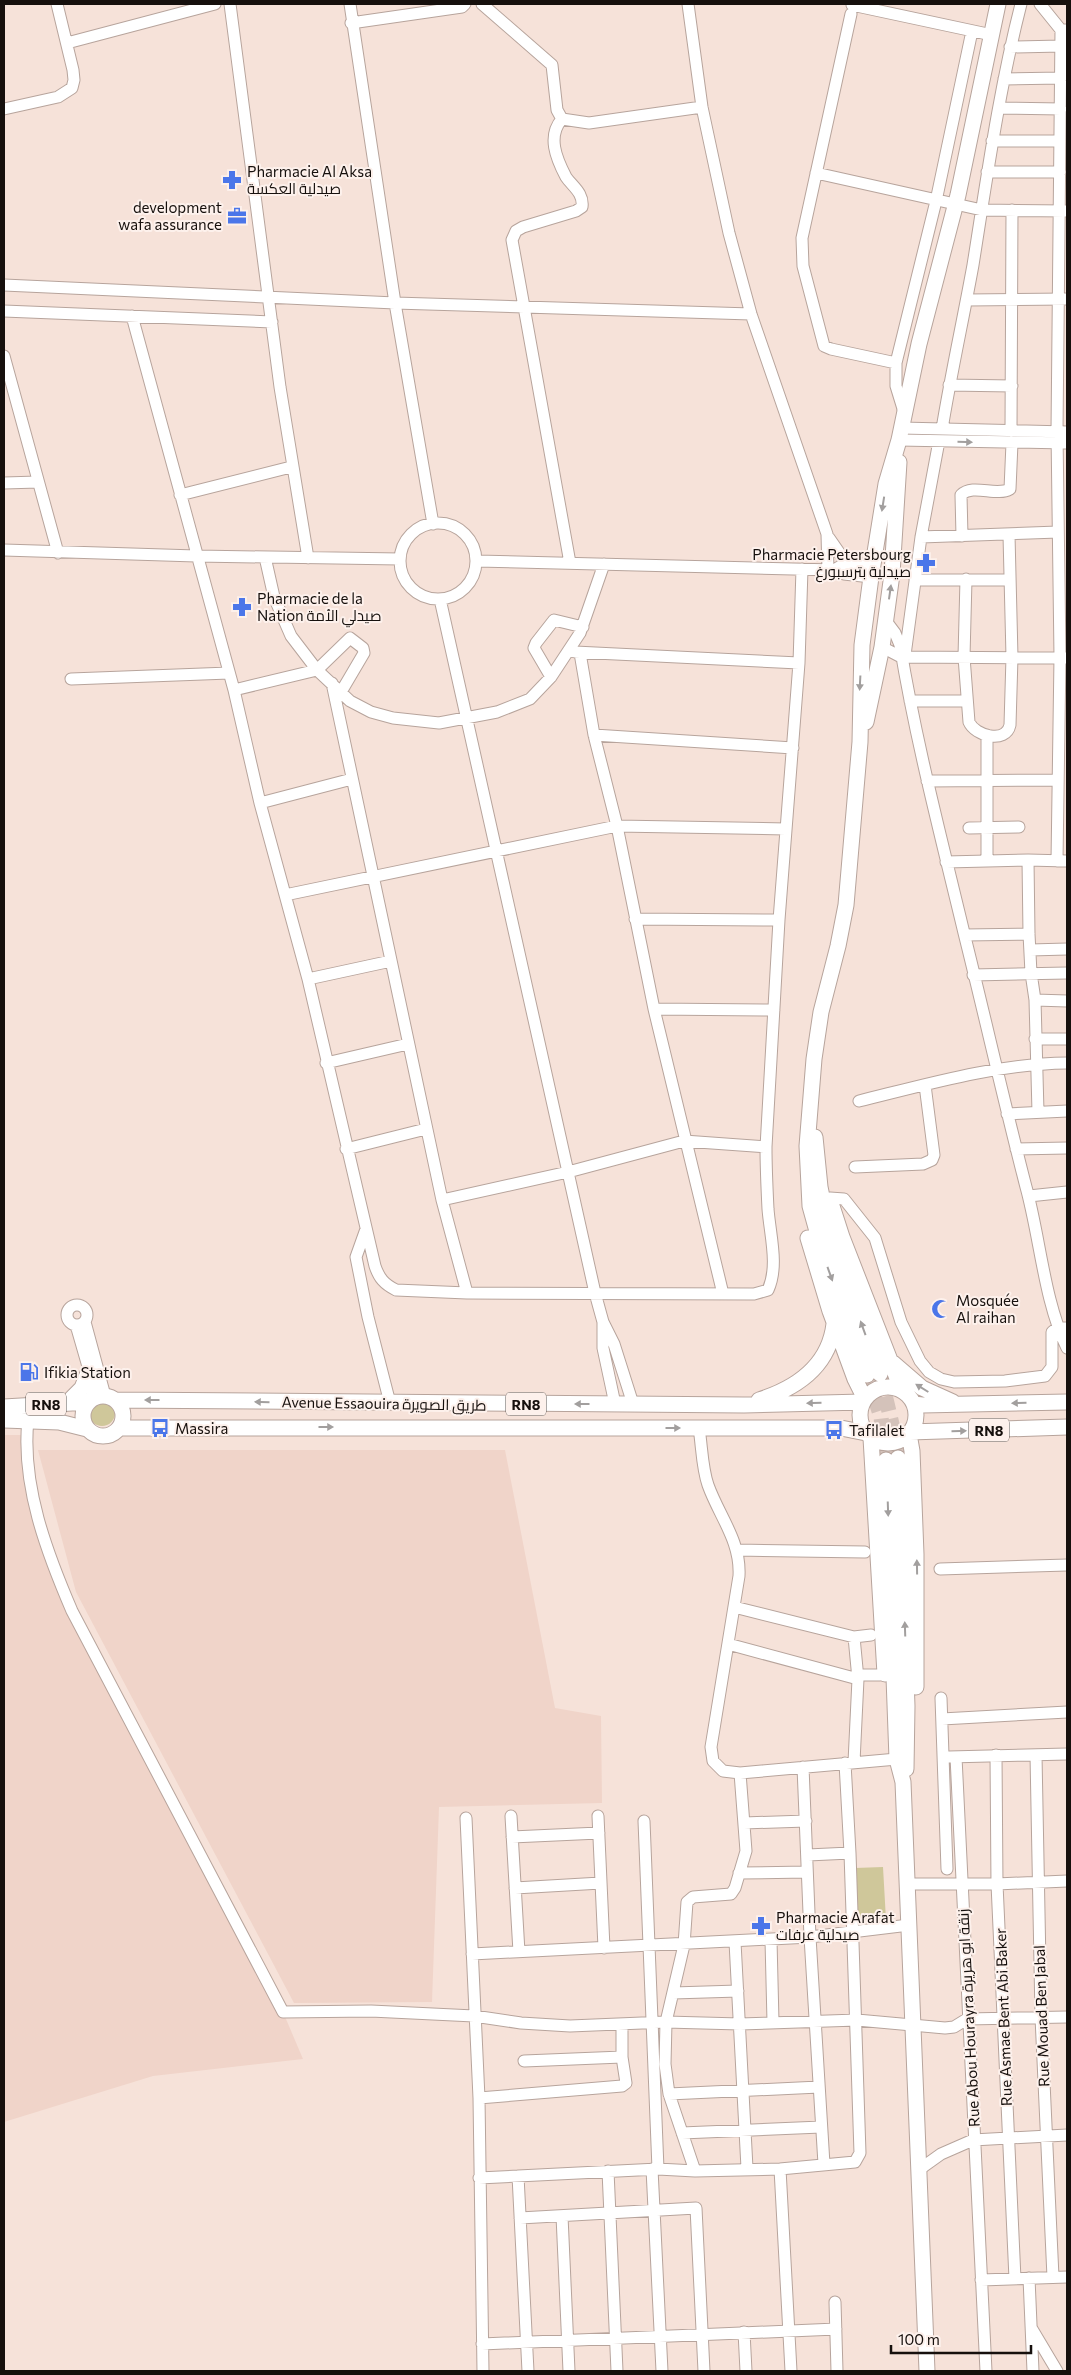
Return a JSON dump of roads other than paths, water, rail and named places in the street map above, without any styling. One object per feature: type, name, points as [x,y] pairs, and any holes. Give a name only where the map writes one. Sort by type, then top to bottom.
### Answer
[{"type":"main road","points":[[873,1374],[818,1238],[810,1206],[813,1173],[807,1139],[817,1035],[846,905],[860,742],[862,645],[872,567],[886,484],[900,434],[919,344],[955,205],[998,4]]},
{"type":"main road","points":[[860,742],[882,648],[886,621],[893,566],[900,434]]},
{"type":"main road","points":[[872,567],[884,560],[893,566]]},
{"type":"main road","points":[[862,645],[871,648],[882,648]]},
{"type":"main road","points":[[813,1173],[830,1198],[842,1237],[888,1357],[902,1391],[914,1404],[916,1418],[910,1433],[916,1554],[917,1645],[915,1700],[902,1720],[897,1759],[903,1782],[927,2371]]},
{"type":"main road","points":[[813,1173],[802,1199],[807,1233],[816,1270],[864,1400]]},
{"type":"main road","points":[[744,1405],[778,1393],[807,1377],[824,1356],[831,1340],[834,1322]]},
{"type":"main road","points":[[888,1357],[904,1375],[922,1388],[942,1398],[964,1405]]},
{"type":"main road","points":[[68,1403],[82,1388],[89,1370]]},
{"type":"main road","points":[[902,1391],[891,1387],[879,1388],[864,1400],[859,1417],[869,1436],[887,1693],[902,1720]]},
{"type":"main road","points":[[100,1399],[122,1410],[123,1416],[120,1428]]},
{"type":"main road","name":"Avenue Essaouira طريق الصويرة","points":[[4,1407],[100,1399],[390,1404],[744,1405],[864,1400]]},
{"type":"main road","name":"RN8","points":[[87,1429],[84,1424],[83,1412],[100,1399]]},
{"type":"main road","name":"RN8","points":[[914,1404],[964,1405],[1067,1402]]},
{"type":"main road","name":"RN8","points":[[4,1420],[59,1422],[87,1429],[96,1435],[106,1436],[120,1428]]},
{"type":"main road","name":"RN8","points":[[910,1433],[1067,1427]]},
{"type":"main road","name":"Avenue Essaouira طريق الصويرة","points":[[120,1428],[841,1428],[869,1436]]},
{"type":"main road","points":[[869,1436],[888,1444],[899,1441],[910,1433]]},
{"type":"main road","points":[[892,1459],[902,1720],[907,1762],[903,1782]]},
{"type":"street","points":[[4,109],[58,97],[72,88],[74,80],[57,4]]},
{"type":"street","points":[[67,43],[215,4]]},
{"type":"street","points":[[230,4],[268,297],[292,467],[308,558]]},
{"type":"street","points":[[350,4],[395,303],[433,524]]},
{"type":"street","points":[[352,23],[462,7],[465,4]]},
{"type":"street","points":[[482,4],[552,65],[557,110],[562,119]]},
{"type":"street","points":[[688,4],[702,106],[729,233],[751,314],[827,534],[831,570]]},
{"type":"street","points":[[942,429],[967,300],[982,210],[986,172],[1010,47],[1021,4]]},
{"type":"street","points":[[946,862],[1062,861],[1058,780],[1063,747],[1064,658],[1063,577],[1058,532],[1062,438],[1063,211],[1060,172],[1064,156],[1060,140],[1063,112],[1061,46],[1064,30],[1040,4]]},
{"type":"street","points":[[896,363],[831,349],[822,342],[804,266],[802,246],[851,10],[992,36]]},
{"type":"street","points":[[904,412],[896,386],[896,363],[936,201],[972,31]]},
{"type":"street","points":[[1010,47],[1061,46]]},
{"type":"street","points":[[1004,79],[1061,78]]},
{"type":"street","points":[[562,119],[589,123],[702,106]]},
{"type":"street","points":[[999,108],[1063,112]]},
{"type":"street","points":[[562,119],[553,136],[554,149],[567,178],[574,183],[582,204],[579,210],[523,227],[512,235],[570,563]]},
{"type":"street","points":[[992,141],[1060,140]]},
{"type":"street","points":[[986,172],[1060,172]]},
{"type":"street","points":[[816,173],[982,210],[1063,211]]},
{"type":"street","points":[[962,536],[961,495],[970,491],[1004,491],[1010,489],[1012,210]]},
{"type":"street","points":[[4,285],[395,303],[751,314]]},
{"type":"street","points":[[967,300],[1063,299]]},
{"type":"street","points":[[4,311],[272,322]]},
{"type":"street","points":[[132,316],[234,690],[260,803],[308,979],[346,1149],[378,1276],[386,1285],[396,1290],[467,1293],[595,1294],[761,1294],[768,1290],[772,1282],[772,1234],[766,1180],[766,1147],[779,920],[799,662],[802,569]]},
{"type":"street","points":[[4,356],[6,371],[58,552]]},
{"type":"street","points":[[949,385],[1012,386]]},
{"type":"street","points":[[900,434],[942,429],[1011,437]]},
{"type":"street","points":[[900,434],[939,441],[1011,437],[1062,438]]},
{"type":"street","points":[[903,657],[920,537],[939,441]]},
{"type":"street","points":[[180,495],[292,467]]},
{"type":"street","points":[[4,483],[38,482]]},
{"type":"street","points":[[433,524],[454,526],[463,532],[470,540],[477,561],[473,577],[464,590],[457,595],[440,599],[422,596],[414,591],[403,577],[400,559],[401,551],[410,536],[424,526],[433,524]]},
{"type":"street","points":[[920,537],[1058,532]]},
{"type":"street","points":[[827,534],[847,564]]},
{"type":"street","points":[[966,579],[964,657],[966,701],[971,726],[977,732],[987,735],[1002,735],[1010,728],[1012,657],[1009,535]]},
{"type":"street","points":[[4,550],[196,556],[400,559]]},
{"type":"street","points":[[265,557],[281,618],[291,636],[317,670],[350,701],[371,712],[393,718],[439,723],[497,712],[530,699],[575,652],[604,564]]},
{"type":"street","points":[[477,561],[831,570],[844,574],[872,567]]},
{"type":"street","points":[[831,570],[840,565],[847,564],[872,567]]},
{"type":"street","points":[[915,580],[1009,580]]},
{"type":"street","points":[[440,599],[595,1294],[603,1322],[614,1344],[633,1404]]},
{"type":"street","points":[[551,677],[535,653],[536,642],[554,620],[583,626]]},
{"type":"street","points":[[886,621],[898,639],[903,657],[910,701],[946,862],[1007,1114],[1067,1348]]},
{"type":"street","points":[[234,690],[317,670],[348,639],[354,640],[363,648],[364,653],[341,692]]},
{"type":"street","points":[[882,648],[903,657],[1064,658]]},
{"type":"street","points":[[575,652],[799,662]]},
{"type":"street","points":[[575,652],[617,826],[654,1009],[684,1140],[723,1294]]},
{"type":"street","points":[[71,679],[229,673]]},
{"type":"street","points":[[332,683],[426,1129],[442,1200],[467,1293]]},
{"type":"street","points":[[910,701],[966,701]]},
{"type":"street","points":[[594,735],[793,748]]},
{"type":"street","points":[[986,861],[987,735]]},
{"type":"street","points":[[260,803],[352,779]]},
{"type":"street","points":[[927,781],[1058,780]]},
{"type":"street","points":[[285,895],[496,849],[617,826],[786,829]]},
{"type":"street","points":[[969,828],[1019,827]]},
{"type":"street","points":[[1028,860],[1030,973],[1035,1000],[1038,1112]]},
{"type":"street","points":[[635,919],[779,920]]},
{"type":"street","points":[[965,935],[1029,934]]},
{"type":"street","points":[[1030,950],[1067,948]]},
{"type":"street","points":[[308,979],[391,961]]},
{"type":"street","points":[[973,975],[1067,973]]},
{"type":"street","points":[[1035,1000],[1067,1001]]},
{"type":"street","points":[[654,1009],[774,1010]]},
{"type":"street","points":[[1035,1039],[1067,1039]]},
{"type":"street","points":[[326,1063],[408,1044]]},
{"type":"street","points":[[859,1101],[996,1069],[1036,1064],[1067,1063]]},
{"type":"street","points":[[855,1167],[923,1164],[932,1160],[934,1155],[925,1085]]},
{"type":"street","points":[[1007,1114],[1067,1112]]},
{"type":"street","points":[[346,1149],[426,1129]]},
{"type":"street","points":[[442,1200],[568,1172],[684,1140],[766,1147]]},
{"type":"street","points":[[1016,1148],[1067,1148]]},
{"type":"street","points":[[1029,1196],[1067,1192]]},
{"type":"street","points":[[830,1198],[844,1199],[875,1238],[901,1322],[920,1361],[935,1376],[954,1382],[1005,1381],[1045,1376],[1052,1367],[1052,1332],[1063,1328]]},
{"type":"street","points":[[366,1230],[356,1258],[368,1317],[390,1404]]},
{"type":"street","points":[[603,1322],[603,1348],[615,1404]]},
{"type":"street","points":[[80,1324],[100,1399],[89,1370],[80,1324]]},
{"type":"street","points":[[28,1420],[26,1444],[32,1494],[59,1582],[72,1611],[283,2012],[371,2011],[474,2016],[521,2024],[570,2026],[651,2022],[740,2024],[857,2020],[945,2028],[954,2027],[968,2019],[1067,2017]]},
{"type":"street","points":[[699,1428],[707,1480],[738,1550],[739,1566],[711,1754],[717,1767],[723,1771],[740,1773],[897,1759]]},
{"type":"street","points":[[738,1550],[865,1552]]},
{"type":"street","points":[[940,1569],[1067,1565]]},
{"type":"street","points":[[734,1607],[854,1637],[871,1635]]},
{"type":"street","points":[[479,2178],[655,2169],[720,2171],[747,2168],[780,2169],[824,2164],[839,2165],[855,2162],[862,2150],[850,1853],[850,1763],[858,1677],[854,1637]]},
{"type":"street","points":[[728,1644],[858,1677],[880,1675]]},
{"type":"street","points":[[941,1698],[947,1869]]},
{"type":"street","points":[[942,1719],[1067,1712]]},
{"type":"street","points":[[944,1757],[1067,1754]]},
{"type":"street","name":"Rue Asmae Bent Abi Baker","points":[[996,1755],[997,1884],[1015,2279]]},
{"type":"street","name":"Rue Mouad Ben Jabal","points":[[1036,1755],[1041,2018],[1053,2277]]},
{"type":"street","name":"Rue Abou Hourayra زنقة ابو هريرة","points":[[956,1757],[973,2140],[986,2371]]},
{"type":"street","points":[[803,1767],[810,1937],[824,2164]]},
{"type":"street","points":[[695,2171],[669,2094],[665,2064],[666,2022],[684,1945],[687,1902],[693,1897],[730,1894],[734,1891],[745,1857],[740,1773]]},
{"type":"street","points":[[511,1816],[518,1952]]},
{"type":"street","points":[[598,1816],[604,1948]]},
{"type":"street","points":[[466,1818],[479,2098],[483,2371]]},
{"type":"street","points":[[644,1821],[655,2169],[654,2211],[662,2371]]},
{"type":"street","points":[[744,1823],[806,1821]]},
{"type":"street","points":[[512,1837],[599,1833]]},
{"type":"street","points":[[808,1855],[850,1853]]},
{"type":"street","points":[[739,1873],[807,1872]]},
{"type":"street","points":[[908,1884],[997,1884],[1067,1881]]},
{"type":"street","points":[[515,1888],[601,1883]]},
{"type":"street","points":[[472,1954],[771,1940],[909,1925]]},
{"type":"street","points":[[771,1940],[773,2022]]},
{"type":"street","points":[[735,1942],[747,2168]]},
{"type":"street","points":[[673,1992],[738,1991]]},
{"type":"street","points":[[479,2098],[622,2086],[626,2083],[626,2077],[622,2057],[622,2024]]},
{"type":"street","points":[[524,2060],[622,2057]]},
{"type":"street","points":[[669,2094],[819,2087]]},
{"type":"street","points":[[682,2133],[821,2127]]},
{"type":"street","points":[[920,2169],[940,2154],[973,2140],[1067,2135]]},
{"type":"street","points":[[780,2169],[791,2371]]},
{"type":"street","points":[[608,2171],[617,2371]]},
{"type":"street","points":[[518,2176],[528,2371]]},
{"type":"street","points":[[520,2218],[696,2208],[704,2371]]},
{"type":"street","points":[[562,2216],[570,2371]]},
{"type":"street","points":[[981,2280],[1067,2277]]},
{"type":"street","points":[[1029,2278],[1033,2371]]},
{"type":"street","points":[[834,2302],[837,2371]]},
{"type":"street","points":[[1031,2327],[1057,2371]]},
{"type":"street","points":[[482,2344],[836,2328]]},
{"type":"street","points":[[744,2332],[746,2371]]},
{"type":"tunnel","points":[[880,1374],[898,1458]]},
{"type":"tunnel","points":[[867,1375],[881,1417],[886,1460]]},
{"type":"place","name":"Pharmacie Al Aksa صيدلية العكسة","points":[[232,180]]},
{"type":"place","name":"development wafa assurance","points":[[237,216]]},
{"type":"place","name":"Pharmacie Petersbourg صيدلية بترسبورغ","points":[[926,563]]},
{"type":"place","name":"Pharmacie de la Nation صيدلي الأمة","points":[[242,607]]},
{"type":"place","name":"Mosquée Al raihan","points":[[941,1309]]},
{"type":"place","name":"Ifikia Station","points":[[29,1372]]},
{"type":"place","name":"Massira","points":[[160,1428]]},
{"type":"place","name":"Tafilalet","points":[[834,1430]]},
{"type":"place","name":"Pharmacie Arafat صيدلية عرفات","points":[[761,1926]]}]
